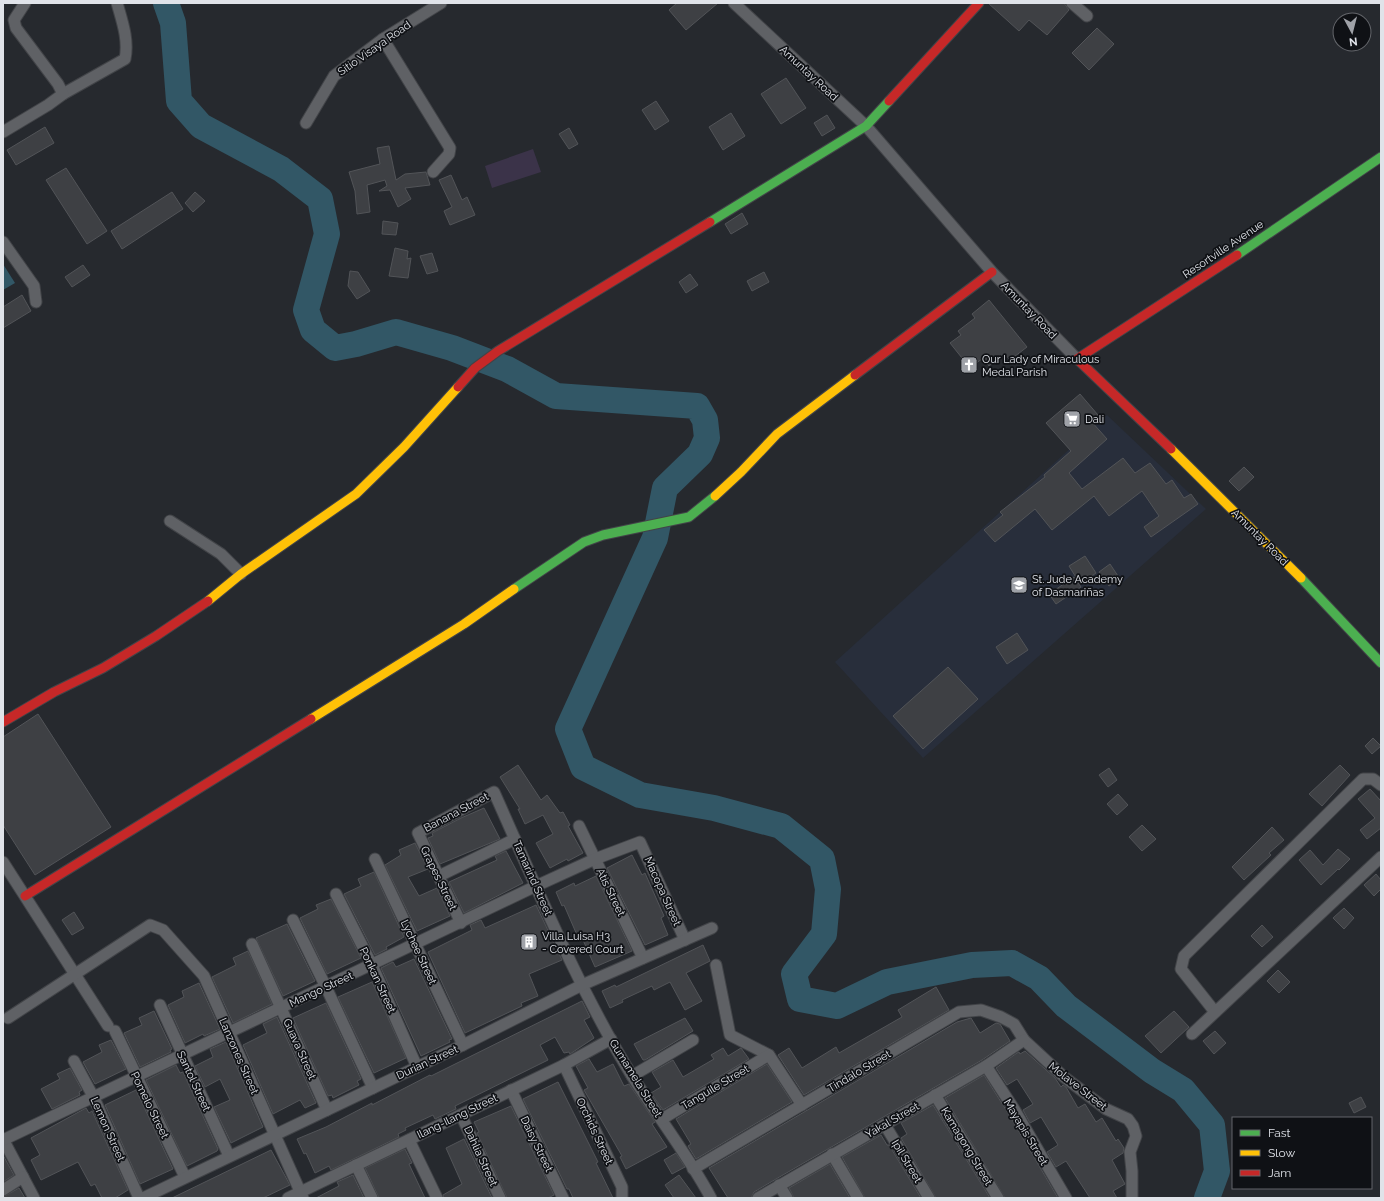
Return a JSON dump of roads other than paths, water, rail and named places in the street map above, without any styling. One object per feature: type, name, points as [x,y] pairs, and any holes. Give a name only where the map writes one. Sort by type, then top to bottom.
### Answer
[{"type":"street","points":[[25,3],[14,20],[16,28],[54,78],[63,94]]},
{"type":"street","points":[[3,132],[48,105],[63,94],[125,59],[126,43],[117,3]]},
{"type":"street","name":"Sitio Visaya Road","points":[[306,123],[334,76],[383,39],[441,3]]},
{"type":"street","name":"Amuntay Road","points":[[734,3],[866,126],[992,272],[1077,359],[1192,469],[1314,592],[1381,663]]},
{"type":"street","points":[[3,722],[54,692],[103,668],[156,636],[204,604],[241,574],[356,494],[404,447],[475,368],[498,351],[866,126],[979,3]]},
{"type":"street","points":[[1072,3],[1087,16]]},
{"type":"street","points":[[383,39],[450,148],[449,154],[433,172]]},
{"type":"street","name":"Resortville Avenue","points":[[1077,359],[1227,262],[1381,157]]},
{"type":"street","points":[[3,242],[34,286],[36,302]]},
{"type":"street","points":[[25,896],[464,624],[567,552],[584,542],[603,535],[689,517],[705,505],[742,472],[777,434],[992,272]]},
{"type":"street","points":[[170,521],[220,554],[241,574]]},
{"type":"street","points":[[1215,1012],[1181,969],[1184,956],[1363,779],[1373,779],[1381,785]]},
{"type":"street","name":"Banana Street","points":[[418,833],[494,792]]},
{"type":"street","name":"Tamarind Street","points":[[494,792],[582,985]]},
{"type":"street","name":"Atis Street","points":[[579,826],[642,958]]},
{"type":"street","name":"Grapes Street","points":[[418,833],[461,923]]},
{"type":"street","points":[[438,876],[515,839]]},
{"type":"street","name":"Mango Street","points":[[3,1139],[94,1098],[536,886],[595,859],[640,842]]},
{"type":"street","name":"Macopa Street","points":[[640,842],[685,940]]},
{"type":"street","points":[[1192,1034],[1381,857]]},
{"type":"street","name":"Lychee Street","points":[[375,859],[463,1045]]},
{"type":"street","name":"Pomelo Street","points":[[3,862],[111,1029],[186,1177]]},
{"type":"street","name":"Ponkan Street","points":[[336,894],[372,965],[417,1067]]},
{"type":"street","points":[[293,920],[373,1088]]},
{"type":"street","name":"Lanzones Street","points":[[8,1018],[150,926],[163,930],[204,976],[228,1033],[302,1195]]},
{"type":"street","name":"Durian Street","points":[[143,1198],[274,1134],[463,1045],[582,985],[712,928]]},
{"type":"street","name":"Guava Street","points":[[252,944],[327,1110]]},
{"type":"street","points":[[716,965],[730,1035],[769,1055],[802,1105]]},
{"type":"street","name":"Gumamela Street","points":[[582,985],[632,1076],[662,1119],[711,1198]]},
{"type":"street","name":"Santol Street","points":[[160,1005],[229,1156]]},
{"type":"street","name":"Tindalo Street","points":[[693,1169],[959,1012],[981,1010],[1001,1017],[1014,1024],[1024,1040]]},
{"type":"street","name":"Ilang-Ilang Street","points":[[288,1198],[302,1195],[356,1165],[564,1065],[611,1039]]},
{"type":"street","points":[[632,1076],[693,1040]]},
{"type":"street","name":"Yakal Street","points":[[758,1198],[986,1066],[1024,1040]]},
{"type":"street","name":"Molave Street","points":[[1024,1040],[1064,1077],[1106,1109],[1128,1119],[1133,1126],[1136,1136],[1130,1152],[1132,1170],[1132,1198]]},
{"type":"street","name":"Tanguile Street","points":[[662,1119],[769,1055]]},
{"type":"street","name":"Lemon Street","points":[[74,1061],[94,1098],[139,1198]]},
{"type":"street","name":"Orchids Street","points":[[564,1065],[622,1187],[622,1198]]},
{"type":"street","name":"Mayapis Street","points":[[986,1066],[1014,1109],[1066,1198]]},
{"type":"street","name":"Daisy Street","points":[[511,1090],[563,1198]]},
{"type":"street","name":"Kamagong Street","points":[[935,1095],[998,1198]]},
{"type":"street","name":"Dahlia Street","points":[[461,1115],[500,1198]]},
{"type":"street","name":"Ipil Street","points":[[885,1125],[929,1198]]},
{"type":"street","points":[[3,1139],[34,1198]]},
{"type":"street","points":[[409,1140],[437,1198]]},
{"type":"street","points":[[832,1154],[858,1198]]},
{"type":"street","points":[[356,1165],[372,1198]]},
{"type":"street","points":[[3,1190],[23,1177]]},
{"type":"street","points":[[779,1185],[787,1198]]},
{"type":"water","points":[[3,264],[15,283],[3,290]]},
{"type":"waterway","points":[[166,3],[173,23],[179,101],[201,126],[281,169],[320,199],[327,234],[306,310],[313,330],[335,348],[356,344],[396,332],[452,348],[507,369],[556,396],[697,406],[705,420],[707,438],[700,454],[665,488],[655,538],[568,729],[583,767],[640,795],[714,808],[781,826],[822,859],[828,889],[824,934],[794,974],[800,999],[837,1006],[887,982],[972,965],[1012,963],[1039,978],[1066,1006],[1152,1071],[1183,1090],[1212,1125],[1217,1171],[1207,1198]]},
{"type":"place","name":"Our Lady of Miraculous Medal Parish","points":[[969,365]]},
{"type":"place","name":"Dali","points":[[1072,419]]},
{"type":"place","name":"St. Jude Academy of Dasmariñas","points":[[1019,585]]},
{"type":"place","name":"Villa Luisa H3 - Covered Court","points":[[529,942]]}]
